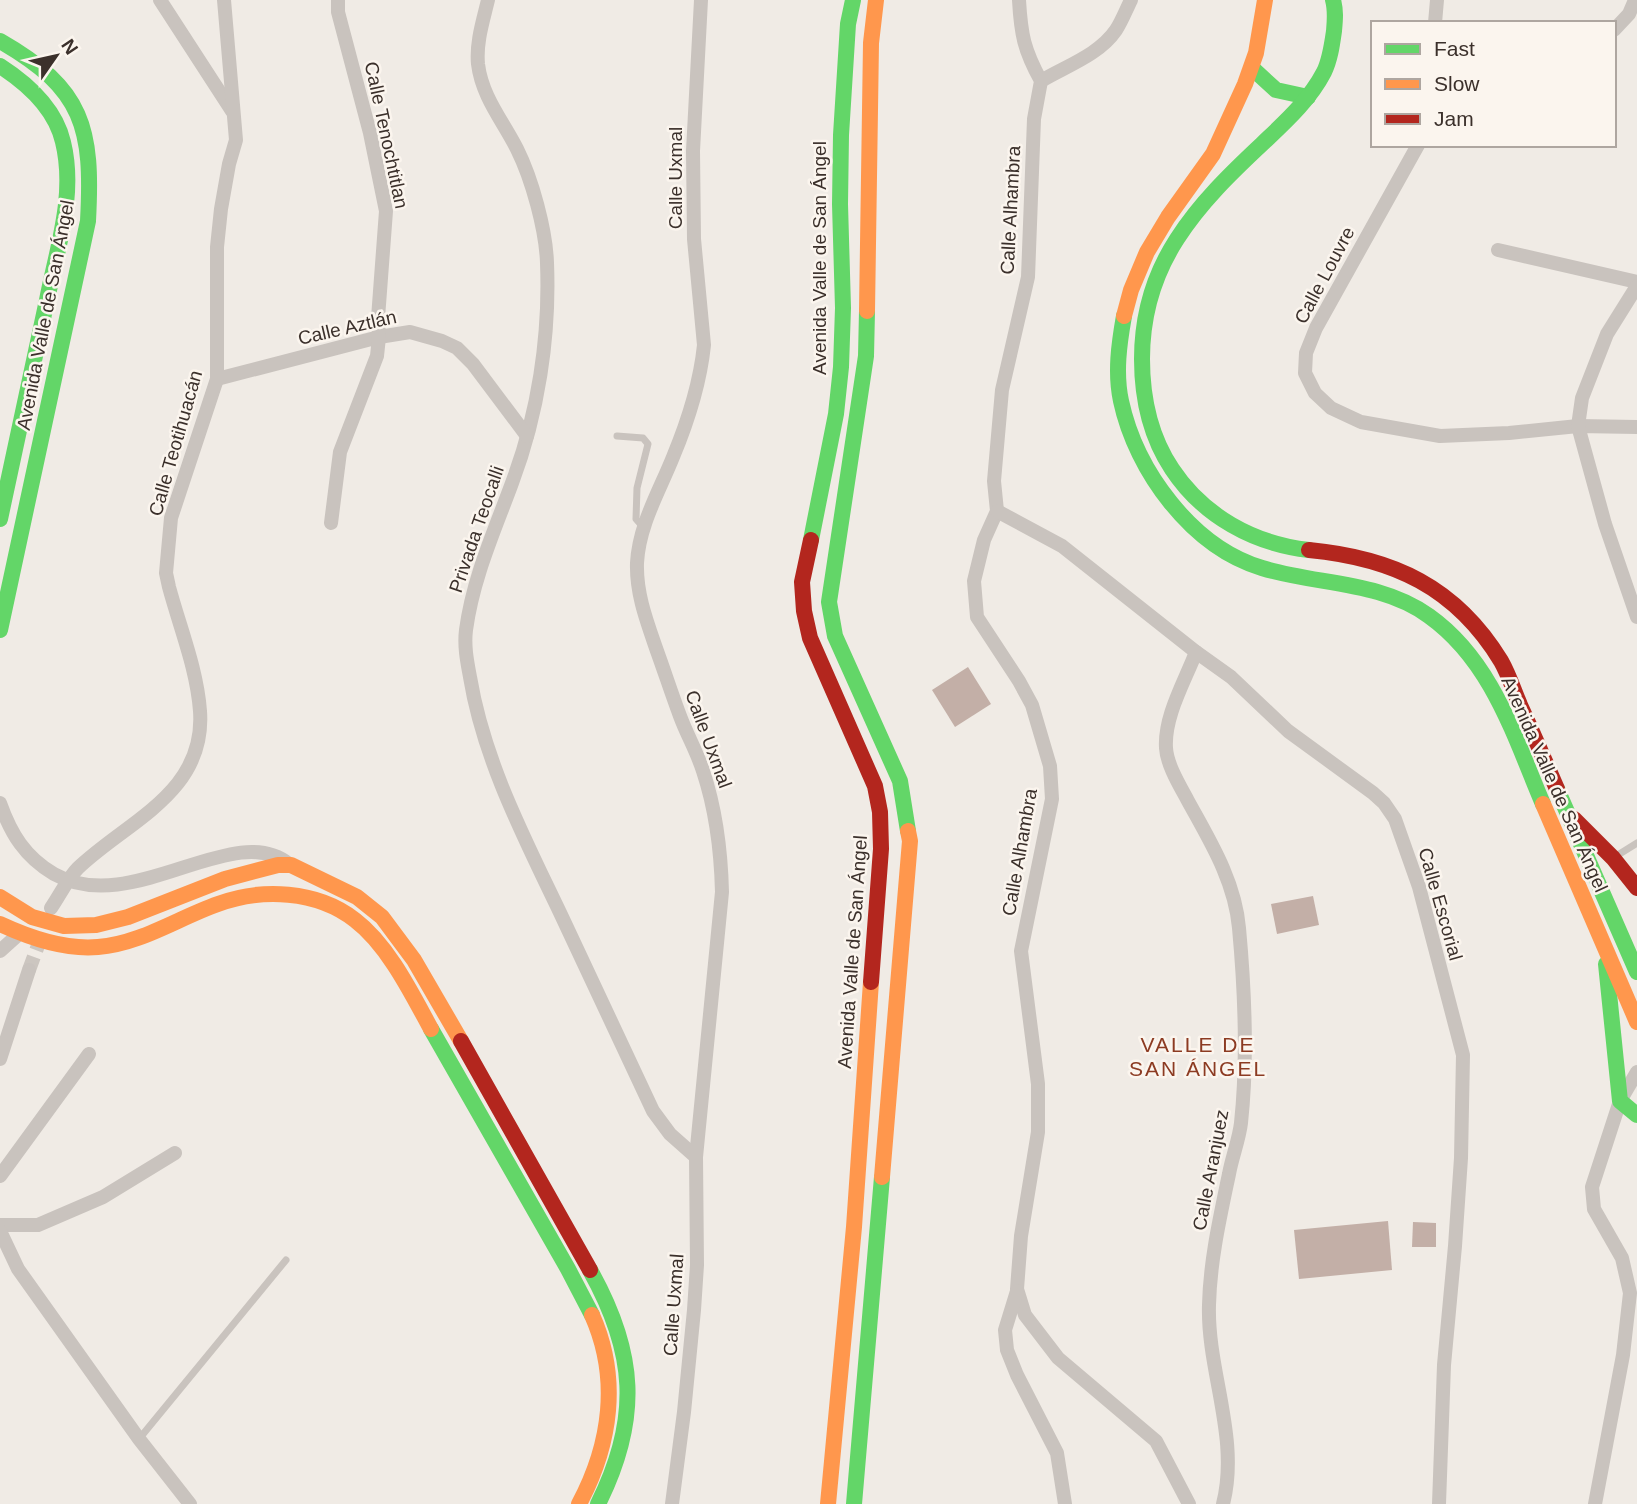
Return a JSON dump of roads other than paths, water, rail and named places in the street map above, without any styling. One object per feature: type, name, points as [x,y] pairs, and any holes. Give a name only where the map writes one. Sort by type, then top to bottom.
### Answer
[{"type":"street","points":[[160,0],[232,111]]},
{"type":"street","name":"Calle Teotihuacán","points":[[51,908],[76,869],[155,808],[172,791],[193,759],[198,743],[200,709],[195,677],[166,573],[171,518],[217,379],[217,247],[225,186],[236,140],[224,0]]},
{"type":"street","name":"Calle Tenochtitlan","points":[[331,523],[340,452],[377,356],[386,211],[370,133],[338,12],[338,0]]},
{"type":"street","name":"Privada Teocalli","points":[[488,0],[478,44],[480,74],[494,111],[516,147],[532,183],[547,261],[545,340],[539,384],[527,436],[474,585],[465,632],[473,696],[491,759],[523,835],[653,1111],[670,1134],[696,1157]]},
{"type":"street","name":"Calle Uxmal","points":[[672,1504],[694,1310],[696,1157],[722,892],[721,853],[702,769],[648,624],[639,592],[637,562],[643,528],[692,407],[700,380],[704,345],[694,239],[693,151],[701,0]]},
{"type":"street","name":"Avenida Valle de San Ángel","points":[[828,1504],[854,1227],[883,832],[875,786],[810,638],[804,611],[802,582],[836,414],[841,367],[843,308],[840,162],[853,0]]},
{"type":"street","points":[[854,1504],[910,841],[900,781],[835,636],[829,602],[866,356],[871,43],[876,0]]},
{"type":"street","points":[[1019,0],[1020,23],[1027,56],[1041,81],[1076,63],[1104,43],[1115,32],[1131,0]]},
{"type":"street","name":"Avenida Valle de San Ángel","points":[[1265,0],[1252,68],[1214,153],[1166,219],[1135,277],[1126,304],[1118,373],[1130,431],[1154,481],[1188,520],[1234,556],[1256,567],[1305,580],[1380,593],[1406,602],[1435,621],[1462,645],[1482,670],[1507,721],[1637,1022]]},
{"type":"street","name":"Avenida Valle de San Ángel","points":[[1333,0],[1336,10],[1325,70],[1308,97],[1204,202],[1182,231],[1159,271],[1148,303],[1143,339],[1144,404],[1152,433],[1183,484],[1205,507],[1226,522],[1284,546],[1337,553],[1389,566],[1439,591],[1461,608],[1484,635],[1502,663],[1637,972]]},
{"type":"street","points":[[1435,21],[1437,0]]},
{"type":"street","points":[[1616,28],[1629,14],[1635,0]]},
{"type":"street","name":"Avenida Valle de San Ángel","points":[[0,41],[18,50],[67,93],[79,113],[88,141],[91,167],[88,221],[0,630]]},
{"type":"street","name":"Avenida Valle de San Ángel","points":[[0,66],[17,76],[50,113],[63,139],[68,168],[68,189],[59,240],[0,519]]},
{"type":"street","points":[[1252,68],[1273,91],[1284,96],[1308,97]]},
{"type":"street","name":"Calle Alhambra","points":[[1041,81],[1034,119],[1028,277],[1002,390],[994,481],[997,511],[977,560],[974,581],[976,617],[1019,681],[1031,705],[1050,766],[1052,799],[1021,951],[1038,1084],[1038,1132],[1021,1236],[1017,1289],[1025,1315],[1058,1357],[1156,1441],[1189,1504]]},
{"type":"street","points":[[841,135],[870,139]]},
{"type":"street","name":"Calle Louvre","points":[[1417,147],[1316,328],[1307,353],[1305,373],[1315,393],[1331,408],[1361,422],[1440,436],[1578,426],[1637,428]]},
{"type":"street","points":[[840,162],[868,167]]},
{"type":"street","points":[[1498,250],[1637,284],[1607,334],[1583,398],[1578,426],[1612,546],[1637,617]]},
{"type":"street","name":"Calle Aztlán","points":[[217,379],[379,337],[410,332],[457,348],[474,364],[527,436]]},
{"type":"street","points":[[9,478],[33,484]]},
{"type":"street","name":"Calle Escorial","points":[[997,511],[1062,545],[1231,677],[1288,731],[1313,751],[1340,767],[1384,803],[1395,819],[1419,887],[1463,1055],[1461,1158],[1444,1365],[1439,1504]]},
{"type":"street","name":"Calle Aranjuez","points":[[1196,652],[1167,729],[1166,749],[1182,789],[1222,864],[1232,893],[1238,923],[1246,1056],[1240,1126],[1218,1229],[1209,1289],[1208,1327],[1228,1460],[1223,1504]]},
{"type":"street","points":[[0,803],[7,823],[25,852],[43,868],[69,882],[102,887],[128,884],[232,853],[253,851],[279,855],[289,864],[360,897],[380,914],[397,934],[423,974],[536,1171],[611,1311],[622,1343],[629,1383],[625,1433],[619,1455],[598,1504]]},
{"type":"street","points":[[1566,811],[1613,858],[1637,888]]},
{"type":"street","points":[[0,897],[23,914],[50,923],[91,926],[131,917],[225,877],[289,864]]},
{"type":"street","points":[[328,906],[340,887]]},
{"type":"street","points":[[0,924],[52,943],[111,946],[166,926],[201,909],[249,894],[284,894],[328,906],[360,923],[393,967],[504,1154],[585,1299],[598,1329],[606,1360],[610,1399],[596,1469],[579,1504]]},
{"type":"street","points":[[0,951],[20,933]]},
{"type":"street","points":[[1605,949],[1620,1101],[1637,1115]]},
{"type":"street","points":[[0,1059],[29,970]]},
{"type":"street","points":[[0,1176],[89,1054]]},
{"type":"street","points":[[1595,1504],[1623,1355],[1630,1293],[1622,1258],[1594,1209],[1592,1187],[1620,1101],[1637,1072]]},
{"type":"street","points":[[0,1225],[38,1225],[103,1197],[175,1153]]},
{"type":"street","points":[[0,1231],[18,1269],[139,1439],[190,1504]]},
{"type":"street","points":[[1017,1289],[1005,1330],[1007,1350],[1056,1452],[1065,1504]]},
{"type":"street","points":[[585,1299],[601,1290]]},
{"type":"lane","points":[[617,436],[643,438],[648,444],[637,488],[636,519],[643,528]]},
{"type":"lane","points":[[1613,858],[1637,843]]},
{"type":"lane","points":[[139,1439],[286,1260]]},
{"type":"tunnel","points":[[29,970],[43,932]]},
{"type":"district","name":"VALLE DE SAN ÁNGEL","points":[[1198,1057]]}]
